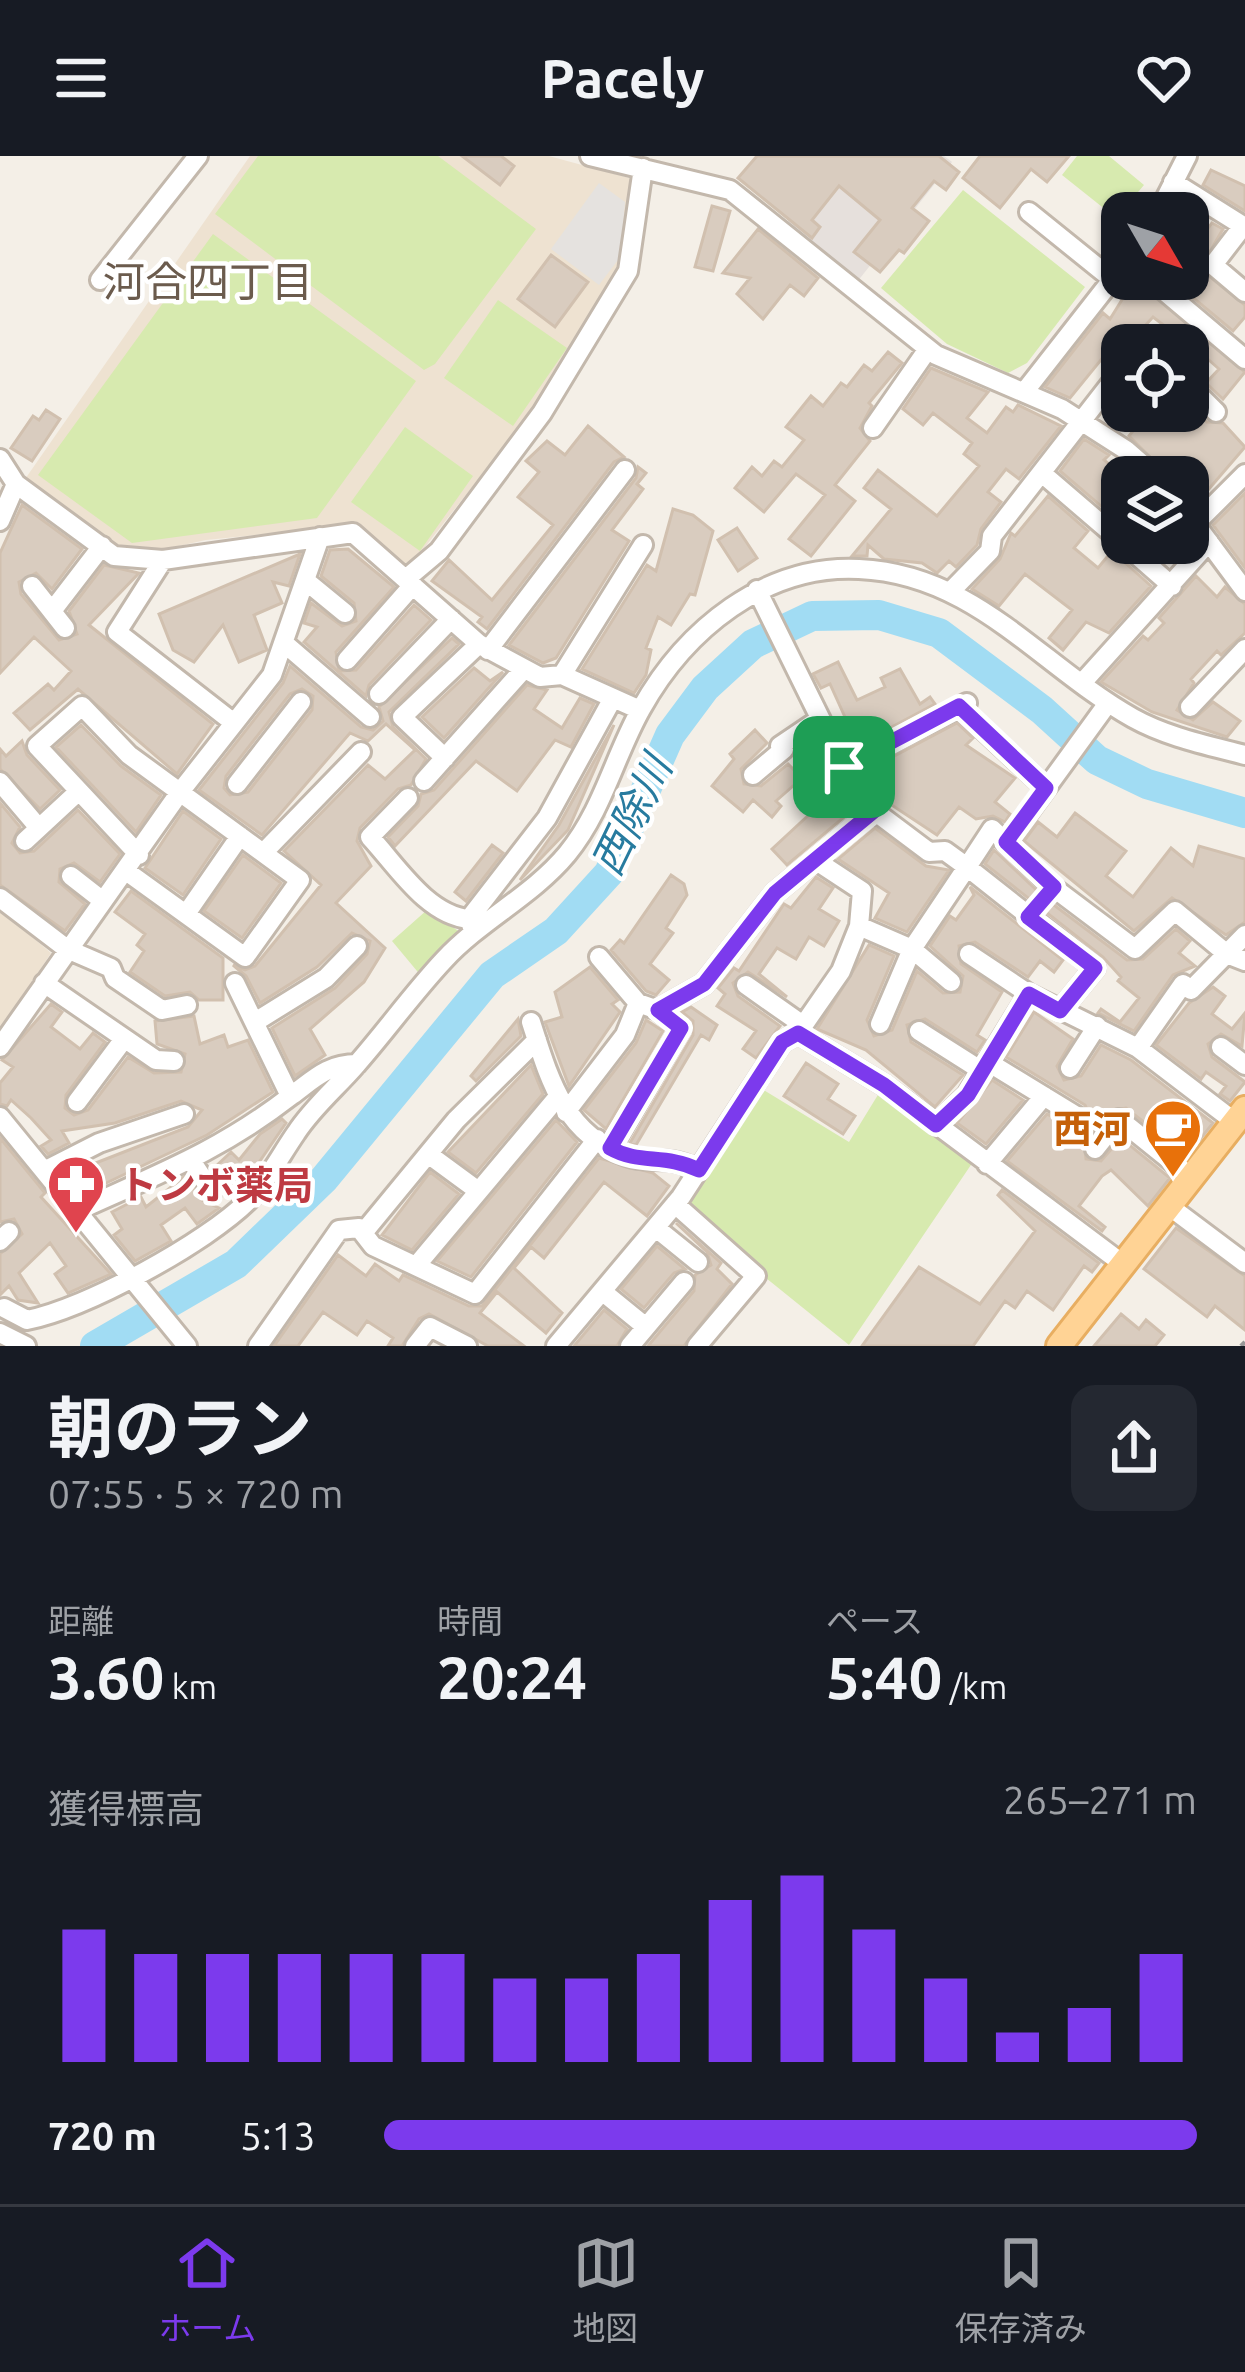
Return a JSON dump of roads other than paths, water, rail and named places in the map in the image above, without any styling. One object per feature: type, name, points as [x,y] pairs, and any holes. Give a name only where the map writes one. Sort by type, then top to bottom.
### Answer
[{"type":"main road","points":[[1059,1346],[1240,1115]]},
{"type":"street","points":[[100,280],[198,156]]},
{"type":"street","points":[[590,156],[614,158],[745,198],[928,349],[1079,420],[1128,456]]},
{"type":"street","points":[[1168,192],[1187,156]]},
{"type":"street","points":[[347,660],[439,551],[542,413],[628,271],[643,168]]},
{"type":"street","points":[[1173,182],[1244,226],[1213,265],[1245,292]]},
{"type":"street","points":[[1029,212],[1101,262]]},
{"type":"street","points":[[1025,392],[1101,294]]},
{"type":"street","points":[[1176,300],[1243,354]]},
{"type":"street","points":[[873,428],[928,349]]},
{"type":"street","points":[[952,590],[990,551],[992,536],[1044,475],[1101,394]]},
{"type":"street","points":[[1209,405],[1216,412]]},
{"type":"street","points":[[0,459],[16,484],[114,556],[163,560],[353,533],[483,647],[540,677],[562,675],[640,710]]},
{"type":"street","points":[[446,758],[403,717],[483,647],[625,470]]},
{"type":"street","points":[[1209,505],[1245,474]]},
{"type":"street","points":[[1044,475],[1101,525]]},
{"type":"street","points":[[0,521],[16,484]]},
{"type":"street","points":[[0,1047],[180,792],[272,675],[320,537]]},
{"type":"street","points":[[1209,542],[1245,592]]},
{"type":"street","points":[[562,675],[643,545]]},
{"type":"street","points":[[52,611],[103,546]]},
{"type":"street","points":[[163,560],[118,632],[268,744]]},
{"type":"street","points":[[1146,564],[1172,586]]},
{"type":"street","points":[[1082,683],[1190,564]]},
{"type":"street","points":[[471,925],[544,879],[568,852],[594,818],[640,710],[697,636],[757,590],[853,568],[905,573],[952,590],[1108,703],[1168,734],[1245,755]]},
{"type":"street","points":[[306,581],[345,613]]},
{"type":"street","points":[[32,586],[64,628]]},
{"type":"street","points":[[757,590],[860,801],[929,852],[945,851],[1095,968],[1060,1011]]},
{"type":"street","points":[[379,694],[451,619]]},
{"type":"street","points":[[284,643],[370,717]]},
{"type":"street","points":[[1190,707],[1245,649]]},
{"type":"street","points":[[424,781],[524,670]]},
{"type":"street","points":[[4,1309],[27,1320],[85,1303],[228,1218],[249,1199],[297,1130],[471,925],[547,818],[613,698]]},
{"type":"street","points":[[237,784],[301,702]]},
{"type":"street","points":[[1006,842],[1108,703]]},
{"type":"street","points":[[844,767],[963,705],[1050,782]]},
{"type":"street","points":[[126,871],[245,957],[300,880],[130,755],[82,706],[37,746],[139,855]]},
{"type":"street","points":[[753,776],[784,749],[780,746],[792,735],[820,719]]},
{"type":"street","points":[[263,853],[361,752]]},
{"type":"street","points":[[0,782],[32,835],[79,791]]},
{"type":"street","points":[[408,798],[370,837],[434,905],[471,925]]},
{"type":"street","points":[[658,1010],[704,984],[775,893],[874,811]]},
{"type":"street","points":[[880,1024],[912,949],[992,830],[1054,887],[1135,949],[1175,911],[1236,958]]},
{"type":"street","points":[[186,914],[240,836]]},
{"type":"street","points":[[556,1346],[676,1204],[782,1042],[800,1029],[842,971],[859,926],[862,891],[815,860]]},
{"type":"street","points":[[71,876],[103,901]]},
{"type":"street","points":[[1028,917],[1054,887]]},
{"type":"street","points":[[0,898],[68,949],[111,968],[115,978],[162,1010],[187,1005]]},
{"type":"street","points":[[859,926],[912,949],[951,982]]},
{"type":"street","points":[[1138,1048],[1183,984],[1191,990],[1236,958],[1245,935]]},
{"type":"street","points":[[254,1022],[326,978],[357,946]]},
{"type":"street","points":[[969,954],[1029,994],[1138,1048],[1240,1115]]},
{"type":"street","points":[[258,1346],[339,1230],[359,1228],[373,1246],[475,1294],[604,1143],[681,1028],[658,1010],[638,1003],[599,957]]},
{"type":"street","points":[[44,983],[156,1060],[174,1061]]},
{"type":"street","points":[[236,983],[290,1096]]},
{"type":"street","points":[[746,985],[1123,1264]]},
{"type":"street","points":[[936,1125],[968,1095],[1029,994]]},
{"type":"street","points":[[416,1266],[477,1190],[625,1035],[638,1003]]},
{"type":"street","points":[[1070,1068],[1097,1026]]},
{"type":"street","points":[[920,1030],[1078,1117]]},
{"type":"street","points":[[363,1233],[534,1031],[561,1106],[604,1143],[628,1158],[672,1157],[699,1170]]},
{"type":"street","points":[[77,1102],[124,1039]]},
{"type":"street","points":[[1221,1047],[1245,1065]]},
{"type":"street","points":[[77,1211],[192,1162],[332,1064],[357,1064]]},
{"type":"street","points":[[988,1164],[1044,1096]]},
{"type":"street","points":[[44,1171],[99,1143],[184,1114]]},
{"type":"street","points":[[0,1118],[187,1346]]},
{"type":"street","points":[[1095,1149],[1119,1120],[1191,1177]]},
{"type":"street","points":[[428,1154],[477,1190]]},
{"type":"street","points":[[192,1162],[212,1192]]},
{"type":"street","points":[[676,1204],[756,1276],[697,1346]]},
{"type":"street","points":[[1169,1206],[1245,1263]]},
{"type":"street","points":[[656,1228],[698,1262]]},
{"type":"street","points":[[639,1335],[684,1282]]},
{"type":"street","points":[[603,1292],[639,1335],[660,1346]]},
{"type":"street","points":[[415,1346],[430,1328],[467,1346]]},
{"type":"street","points":[[1,1334],[26,1346]]},
{"type":"waterway","name":"西除川","points":[[95,1346],[236,1264],[324,1179],[492,975],[556,931],[609,873],[670,735],[705,688],[753,644],[812,616],[879,615],[939,633],[1042,710],[1097,760],[1147,784],[1245,813]]},
{"type":"railway","points":[[1241,1346],[1245,1342]]},
{"type":"place","name":"西河","points":[[1173,1179]]},
{"type":"place","name":"トンボ薬局","points":[[76,1235]]},
{"type":"district","name":"河合四丁目","points":[[208,281]]}]
